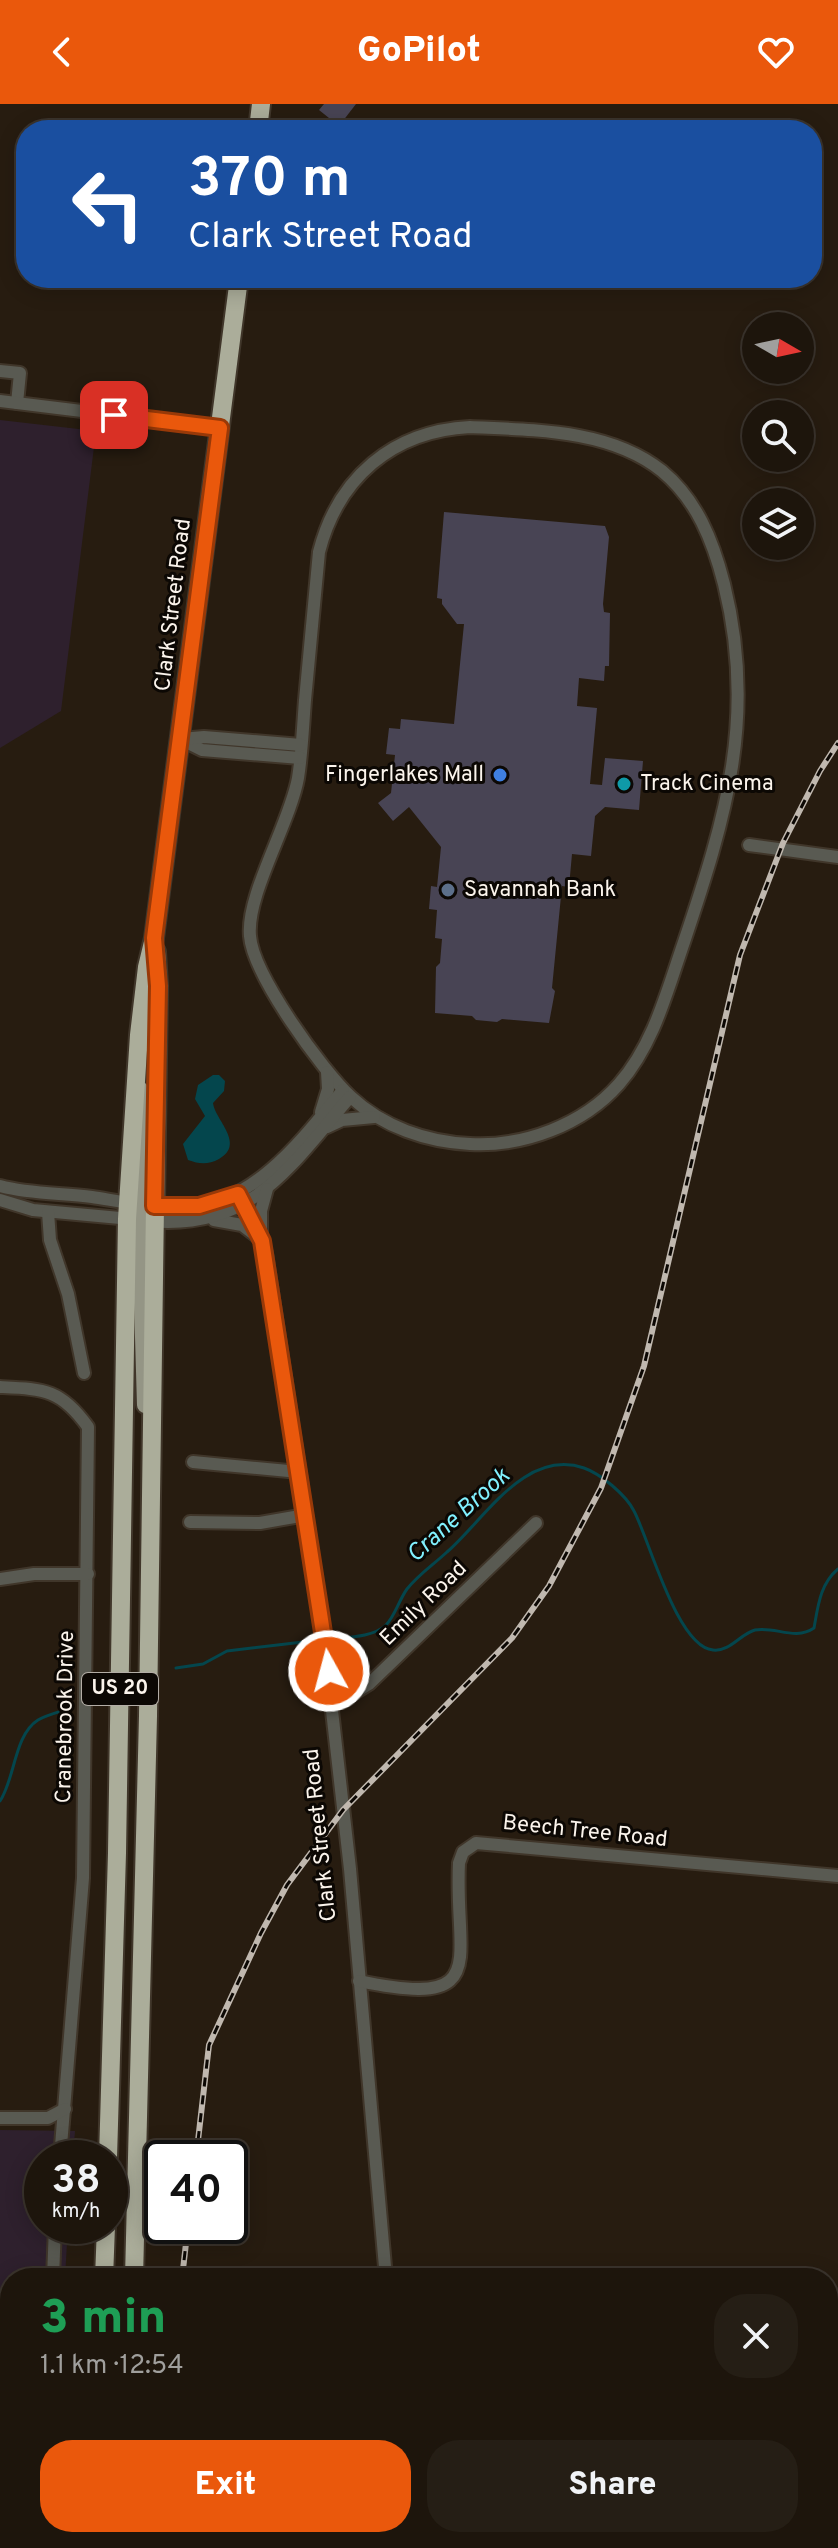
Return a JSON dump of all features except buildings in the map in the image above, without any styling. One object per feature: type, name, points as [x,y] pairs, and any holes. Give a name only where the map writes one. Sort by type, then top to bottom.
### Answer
[{"type":"highway","name":"Clark Street Road","points":[[141,1212],[136,1068],[238,288]]},
{"type":"highway","name":"Clark Street Road","points":[[109,2140],[141,1212],[158,986],[154,938]]},
{"type":"highway","name":"US 20","points":[[134,2268],[151,1462],[141,1212]]},
{"type":"highway","points":[[104,2268],[105,2244]]},
{"type":"street","points":[[0,371],[20,373],[17,403]]},
{"type":"street","points":[[0,401],[220,428]]},
{"type":"street","points":[[462,427],[595,439],[623,448],[652,463],[670,479],[696,510],[710,538],[729,608],[737,665],[738,727],[722,825],[665,999],[644,1047],[618,1086],[570,1122],[520,1141],[480,1145],[447,1143],[414,1134],[374,1117],[346,1093],[327,1072],[264,977],[255,959],[250,937],[254,907],[294,794],[301,745],[323,536],[340,497],[368,466],[391,449],[425,434],[462,427]]},
{"type":"street","points":[[180,739],[204,737],[301,745]]},
{"type":"street","points":[[180,739],[202,750],[300,758]]},
{"type":"street","points":[[749,845],[838,857]]},
{"type":"street","points":[[320,1117],[328,1089],[327,1072]]},
{"type":"street","points":[[0,1200],[48,1212],[141,1212],[241,1199],[346,1093]]},
{"type":"street","points":[[207,1219],[241,1199],[267,1189],[318,1134],[346,1093]]},
{"type":"street","points":[[318,1134],[342,1120],[374,1117]]},
{"type":"street","points":[[0,1186],[72,1194],[177,1224],[207,1219],[242,1225],[262,1241]]},
{"type":"street","points":[[262,1241],[261,1211],[267,1189]]},
{"type":"street","points":[[72,1194],[57,1200],[48,1212],[50,1240],[68,1294],[84,1373]]},
{"type":"street","name":"Clark Street Road","points":[[241,1199],[262,1241],[330,1680],[385,2268]]},
{"type":"street","name":"Cranebrook Drive","points":[[0,1387],[37,1389],[59,1395],[88,1427],[83,1878],[62,2140]]},
{"type":"street","points":[[193,1462],[299,1472]]},
{"type":"street","points":[[190,1522],[260,1523],[306,1515]]},
{"type":"street","name":"Emily Road","points":[[332,1702],[343,1700],[369,1684],[536,1523]]},
{"type":"street","points":[[0,1579],[88,1574]]},
{"type":"street","name":"Beech Tree Road","points":[[359,1981],[427,1990],[444,1987],[453,1980],[460,1962],[459,1863],[463,1852],[476,1843],[838,1876]]},
{"type":"street","points":[[0,2118],[48,2118],[65,2109]]},
{"type":"street","points":[[53,2268],[54,2244]]},
{"type":"shaded area","points":[[0,420],[96,431],[61,711],[0,748]]},
{"type":"shaded area","points":[[0,2130],[75,2131],[74,2140],[24,2140],[24,2244],[67,2244],[66,2268],[0,2268]]},
{"type":"water","points":[[213,1075],[219,1075],[225,1081],[224,1091],[213,1103],[230,1146],[227,1153],[215,1161],[196,1162],[188,1160],[183,1144],[205,1116],[195,1099],[198,1085]]},
{"type":"waterway","name":"Crane Brook","points":[[328,1639],[358,1636],[380,1629],[389,1621],[412,1584],[507,1490],[543,1468],[563,1465],[591,1471],[625,1498],[634,1511],[676,1612],[700,1644],[713,1650],[730,1646],[755,1630],[800,1633],[814,1628],[824,1588],[838,1569]]},
{"type":"waterway","name":"Crane Brook","points":[[176,1668],[203,1664],[227,1651],[320,1640]]},
{"type":"waterway","points":[[0,1801],[19,1746],[30,1727],[42,1718],[68,1709]]},
{"type":"railway","points":[[198,2140],[209,2045],[287,1885],[343,1810],[512,1638],[549,1586],[601,1488],[644,1366],[740,955],[783,843],[838,743]]},
{"type":"railway","points":[[183,2268],[186,2244]]},
{"type":"place","name":"Fingerlakes Mall","points":[[500,775]]},
{"type":"place","name":"Track Cinema","points":[[624,784]]},
{"type":"place","name":"Savannah Bank","points":[[448,890]]},
{"type":"route","points":[[114,415],[220,428],[154,938],[158,986],[154,1206],[199,1206],[238,1194],[262,1241],[329,1671]]}]
